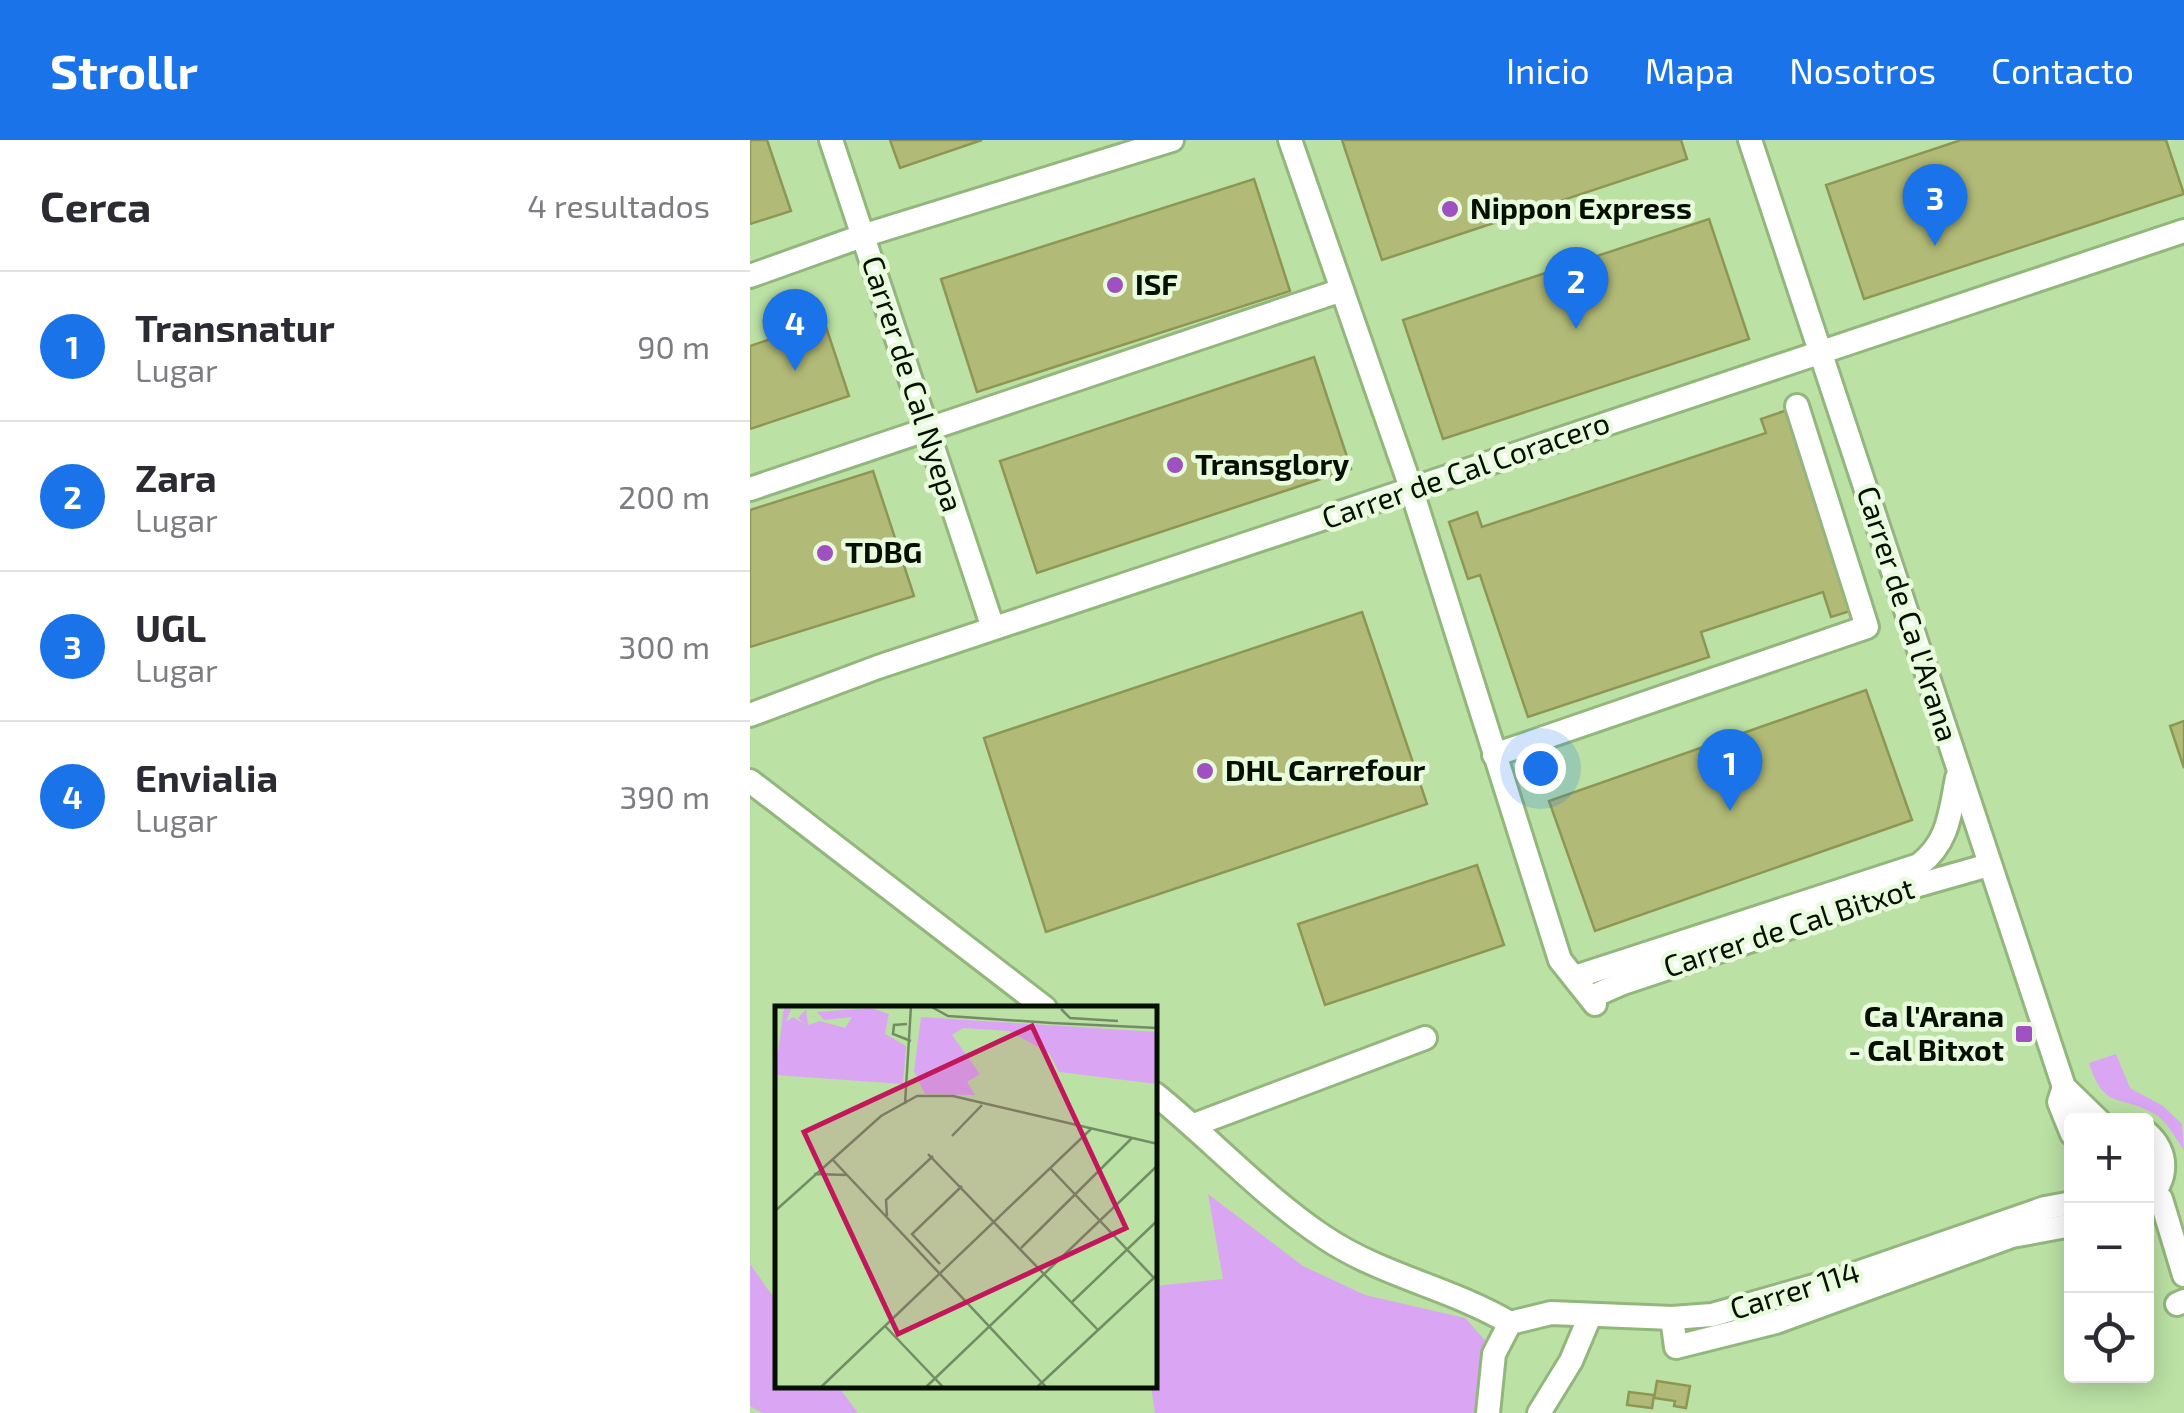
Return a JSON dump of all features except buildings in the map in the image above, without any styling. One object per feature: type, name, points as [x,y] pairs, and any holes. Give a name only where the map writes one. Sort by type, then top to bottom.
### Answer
[{"type":"street","name":"Carrer de Cal Nyepa","points":[[831,140],[993,628]]},
{"type":"street","points":[[750,276],[862,236],[1172,140]]},
{"type":"street","points":[[1290,140],[1410,488],[1560,960],[1575,977],[1919,865],[1932,855],[1948,830],[1958,773]]},
{"type":"street","name":"Carrer de Ca l'Arana","points":[[1750,140],[2064,1087],[2092,1113]]},
{"type":"street","name":"Carrer de Cal Coracero","points":[[750,715],[993,628],[2184,231]]},
{"type":"street","points":[[750,489],[1342,290]]},
{"type":"street","points":[[1494,755],[1868,627],[1797,406]]},
{"type":"street","points":[[750,781],[1042,1006]]},
{"type":"street","name":"Carrer de Cal Bitxot","points":[[1575,977],[1593,1001],[1641,977],[1987,859]]},
{"type":"street","points":[[1194,1125],[1425,1038]]},
{"type":"street","name":"Carrer de Ca l'Arana","points":[[2064,1087],[2059,1102],[2064,1114]]},
{"type":"street","points":[[1158,1096],[1324,1237],[1375,1266],[1475,1302],[1510,1324],[1494,1354],[1488,1413]]},
{"type":"street","points":[[2154,1143],[2162,1154],[2184,1169]]},
{"type":"street","points":[[2162,1154],[2160,1198],[2184,1275]]},
{"type":"street","points":[[2046,1208],[2064,1191]]},
{"type":"street","name":"Carrer 114","points":[[1510,1324],[1551,1312],[1672,1318],[1743,1308],[2064,1205]]},
{"type":"street","points":[[1672,1318],[1676,1347],[1776,1322],[2012,1236],[2064,1226]]},
{"type":"street","points":[[1539,1413],[1570,1361],[1590,1316]]},
{"type":"shaded area","points":[[2116,1054],[2130,1088],[2163,1106],[2182,1124],[2184,1150],[2154,1113],[2114,1098],[2100,1088],[2089,1063]]},
{"type":"shaded area","points":[[1208,1194],[1303,1266],[1365,1295],[1465,1318],[1485,1340],[1477,1413],[1155,1413],[1151,1388],[1158,1388],[1158,1286],[1223,1279]]},
{"type":"shaded area","points":[[750,1264],[775,1299],[775,1388],[839,1388],[858,1413],[763,1413],[750,1406]]},
{"type":"place","name":"Nippon Express","points":[[1450,209]]},
{"type":"place","name":"UGL","points":[[1935,246]]},
{"type":"place","name":"ISF","points":[[1115,285]]},
{"type":"place","name":"Zara","points":[[1576,329]]},
{"type":"place","name":"Envialia","points":[[795,371]]},
{"type":"place","name":"Transglory","points":[[1175,465]]},
{"type":"place","name":"TDBG","points":[[825,553]]},
{"type":"place","name":"DHL Carrefour","points":[[1205,771]]},
{"type":"place","name":"Transnatur","points":[[1730,811]]},
{"type":"place","name":"Ca l'Arana - Cal Bitxot","points":[[2024,1034]]}]
